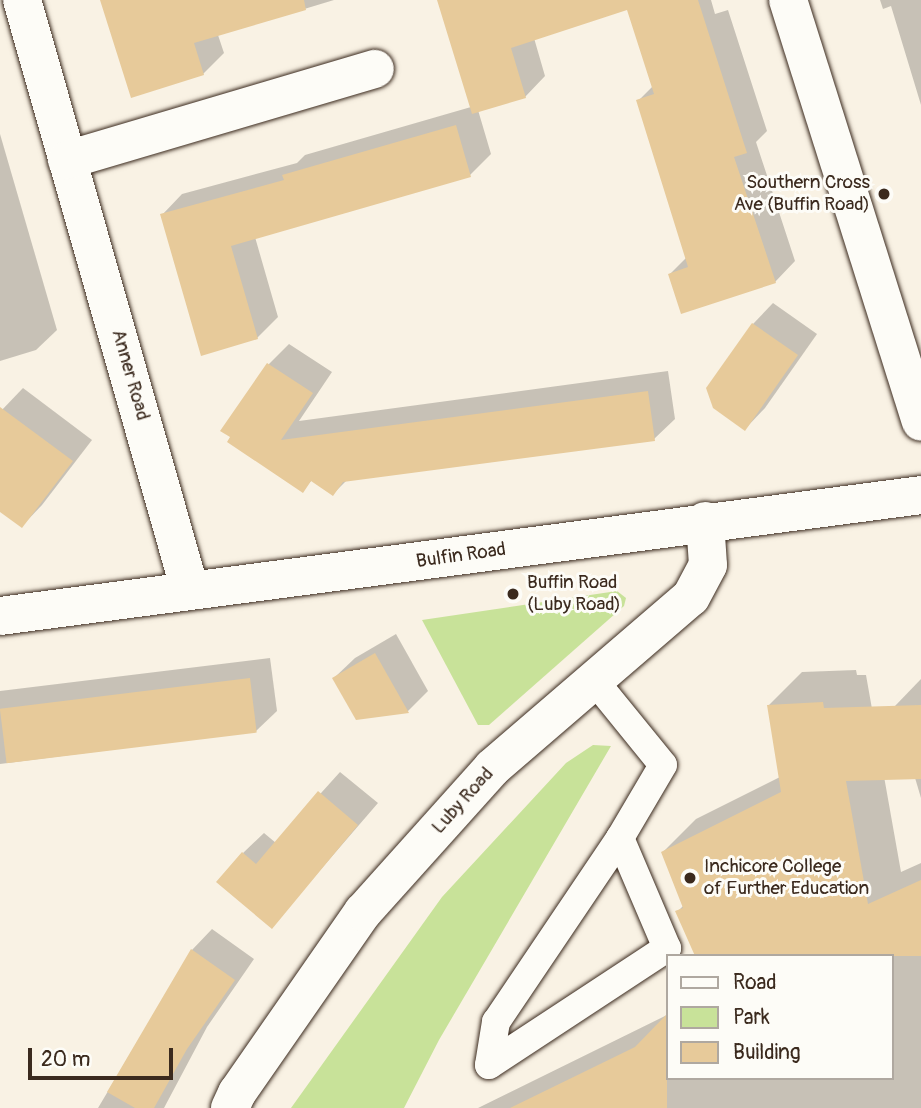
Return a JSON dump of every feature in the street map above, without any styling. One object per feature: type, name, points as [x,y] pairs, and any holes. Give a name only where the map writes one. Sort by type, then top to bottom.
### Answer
[{"type":"street","name":"Anner Road","points":[[22,0],[190,590]]},
{"type":"street","points":[[788,0],[921,422]]},
{"type":"street","points":[[67,160],[375,69]]},
{"type":"street","name":"Bulfin Road","points":[[0,616],[190,590],[399,566],[705,522],[921,495]]},
{"type":"street","name":"Luby Road","points":[[230,1108],[237,1093],[363,912],[492,768],[691,597],[708,565],[705,522]]},
{"type":"lane","points":[[594,680],[663,765],[620,838],[496,1022],[489,1065],[667,948],[620,838]]},
{"type":"green space","points":[[617,591],[626,598],[624,606],[489,725],[478,725],[422,620]]},
{"type":"green space","points":[[593,745],[611,746],[439,1040],[404,1108],[291,1108],[442,897],[566,763]]},
{"type":"building","points":[[100,0],[304,0],[306,10],[194,43],[204,75],[131,98]]},
{"type":"building","points":[[437,0],[698,0],[747,153],[734,157],[776,283],[681,314],[668,274],[688,267],[636,100],[654,94],[627,10],[511,48],[526,98],[472,114]]},
{"type":"building","points":[[456,125],[471,177],[231,246],[258,339],[201,356],[160,214],[284,180],[282,175]]},
{"type":"building","points":[[752,323],[798,355],[745,431],[713,408],[706,388]]},
{"type":"building","points":[[267,363],[313,393],[281,440],[648,391],[655,441],[343,482],[333,496],[311,481],[303,493],[227,442],[230,437],[220,431]]},
{"type":"building","points":[[0,407],[73,461],[22,528],[0,512]]},
{"type":"building","points":[[375,653],[409,713],[356,720],[332,678]]},
{"type":"building","points":[[250,678],[257,733],[7,763],[0,709]]},
{"type":"building","points":[[823,702],[824,708],[921,705],[921,779],[846,781],[868,904],[921,880],[921,956],[694,954],[675,911],[683,908],[661,852],[781,792],[767,705]]},
{"type":"building","points":[[318,791],[358,825],[272,929],[216,882],[242,852],[256,864]]},
{"type":"building","points":[[191,949],[235,980],[187,1049],[154,1108],[135,1108],[107,1092]]},
{"type":"building","points":[[666,1015],[667,1108],[510,1108],[635,1047]]},
{"type":"place","name":"Southern Cross Ave (Buffin Road)","points":[[884,194]]},
{"type":"place","name":"Buffin Road (Luby Road)","points":[[513,594]]},
{"type":"place","name":"Inchicore College of Further Education","points":[[690,878]]}]
